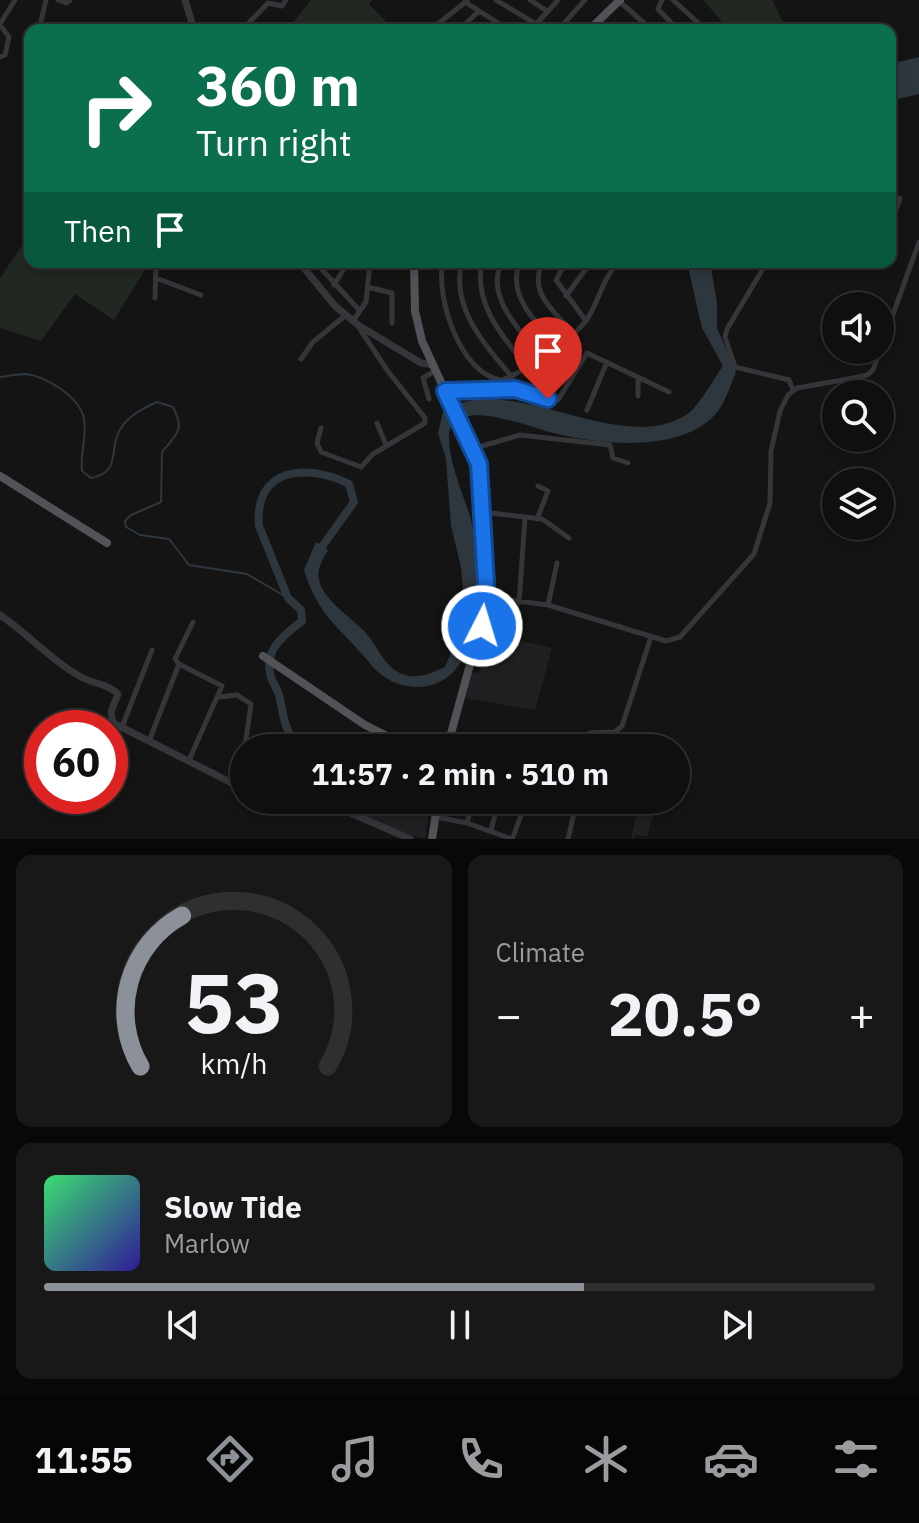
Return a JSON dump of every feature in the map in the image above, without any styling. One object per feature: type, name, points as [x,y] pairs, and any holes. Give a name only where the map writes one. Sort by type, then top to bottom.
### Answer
[{"type":"main road","points":[[595,24],[619,0]]},
{"type":"main road","points":[[414,268],[415,311],[434,368],[479,464],[483,512],[486,597],[482,626],[451,734]]},
{"type":"main road","points":[[0,476],[107,543]]},
{"type":"main road","points":[[263,656],[383,734]]},
{"type":"main road","points":[[432,839],[436,814]]},
{"type":"street","points":[[0,57],[5,55],[9,37],[0,24],[15,0]]},
{"type":"street","points":[[40,24],[46,0]]},
{"type":"street","points":[[58,0],[62,3],[70,0]]},
{"type":"street","points":[[185,0],[192,24]]},
{"type":"street","points":[[248,24],[268,3],[282,6],[286,0]]},
{"type":"street","points":[[496,0],[536,24],[558,0]]},
{"type":"street","points":[[530,0],[547,11]]},
{"type":"street","points":[[563,24],[585,0]]},
{"type":"street","points":[[619,0],[645,24]]},
{"type":"street","points":[[662,0],[658,9],[671,24]]},
{"type":"street","points":[[673,0],[699,24]]},
{"type":"street","points":[[437,24],[466,1],[500,24]]},
{"type":"street","points":[[465,24],[479,11]]},
{"type":"street","points":[[896,210],[900,198]]},
{"type":"street","points":[[486,597],[548,605],[666,641],[680,637],[754,554],[770,503],[769,461],[780,411],[793,390],[867,375],[873,370],[919,242]]},
{"type":"street","points":[[155,298],[156,268]]},
{"type":"street","points":[[304,268],[352,321],[426,419],[421,428],[386,445],[361,467],[321,452],[317,443],[321,428]]},
{"type":"street","points":[[320,268],[360,311]]},
{"type":"street","points":[[334,285],[344,268]]},
{"type":"street","points":[[301,359],[313,342],[352,321],[360,311],[366,302],[370,268]]},
{"type":"street","points":[[443,268],[442,283],[449,320],[460,347],[488,377],[502,380],[512,377],[574,333],[586,321],[604,281],[614,268]]},
{"type":"street","points":[[462,268],[461,289],[474,331],[512,377]]},
{"type":"street","points":[[482,268],[481,285],[490,318],[527,367]]},
{"type":"street","points":[[501,268],[497,284],[510,319],[541,356]]},
{"type":"street","points":[[519,268],[516,282],[522,304],[557,345]]},
{"type":"street","points":[[541,268],[538,277],[540,297],[574,333]]},
{"type":"street","points":[[563,268],[556,280],[586,321]]},
{"type":"street","points":[[566,296],[587,268]]},
{"type":"street","points":[[763,268],[725,337],[735,367],[789,380],[793,390]]},
{"type":"street","points":[[156,278],[201,295]]},
{"type":"street","points":[[368,287],[392,293],[392,323]]},
{"type":"street","points":[[352,321],[434,368],[423,378],[429,399]]},
{"type":"street","points":[[445,391],[515,389],[556,401],[561,399],[585,354],[591,353],[669,392]]},
{"type":"street","points":[[587,410],[607,362]]},
{"type":"street","points":[[638,377],[638,396]]},
{"type":"street","points":[[377,423],[386,445]]},
{"type":"street","points":[[472,449],[520,435],[610,445],[612,457],[628,463]]},
{"type":"street","points":[[537,519],[548,491],[538,486]]},
{"type":"street","points":[[483,512],[551,523],[569,538]]},
{"type":"street","points":[[519,603],[525,518]]},
{"type":"street","points":[[548,605],[557,563]]},
{"type":"street","points":[[0,615],[64,666],[84,679],[113,689],[118,694],[114,710]]},
{"type":"street","points":[[189,760],[222,686],[175,659],[193,622]]},
{"type":"street","points":[[590,734],[615,732],[622,726],[651,637]]},
{"type":"street","points":[[128,712],[152,650]]},
{"type":"street","points":[[149,741],[179,664]]},
{"type":"street","points":[[218,697],[237,695],[251,704],[247,734]]},
{"type":"street","points":[[128,731],[230,782]]},
{"type":"street","points":[[350,814],[410,839]]},
{"type":"street","points":[[467,823],[469,814]]},
{"type":"street","points":[[491,830],[495,814]]},
{"type":"street","points":[[435,817],[467,823],[512,838],[521,814]]},
{"type":"street","points":[[568,839],[574,814]]},
{"type":"shaded area","points":[[311,0],[372,0],[369,4],[388,24],[292,24]]},
{"type":"shaded area","points":[[703,0],[772,0],[784,24],[724,24]]},
{"type":"shaded area","points":[[919,57],[919,94],[896,100],[896,63]]},
{"type":"shaded area","points":[[24,242],[24,268],[146,268],[114,320],[75,294],[41,341],[0,328],[0,278]]},
{"type":"shaded area","points":[[688,268],[711,268],[717,303],[717,328],[736,372],[718,411],[703,425],[684,435],[637,443],[588,440],[483,415],[464,417],[452,426],[449,431],[451,455],[474,535],[478,600],[474,631],[463,659],[444,679],[415,687],[397,683],[373,667],[333,623],[317,600],[304,570],[316,542],[328,550],[318,572],[326,595],[365,632],[390,666],[402,674],[413,676],[445,667],[465,607],[461,567],[451,526],[446,459],[438,433],[443,412],[469,401],[498,400],[595,421],[628,426],[658,425],[691,411],[723,366],[702,328]]},
{"type":"shaded area","points":[[488,633],[552,648],[535,710],[465,698],[472,672],[479,673]]},
{"type":"shaded area","points":[[363,814],[429,814],[425,839],[381,826]]},
{"type":"shaded area","points":[[637,814],[654,814],[647,836],[636,835],[631,839]]},
{"type":"waterway","points":[[0,377],[34,376],[61,389],[76,403],[85,425],[82,471],[91,478],[101,475],[111,465],[117,436],[128,419],[157,402],[173,407],[179,427],[162,452],[161,502],[131,515],[125,521],[126,527],[140,535],[169,539],[189,565],[247,574],[288,598]]},
{"type":"waterway","points":[[291,734],[269,667],[276,644],[302,621],[301,610],[288,598],[259,526],[260,506],[265,492],[274,481],[286,475],[317,473],[349,484],[354,502],[316,555]]},
{"type":"route","points":[[482,626],[486,583],[479,464],[445,391],[515,389],[548,399]]}]
